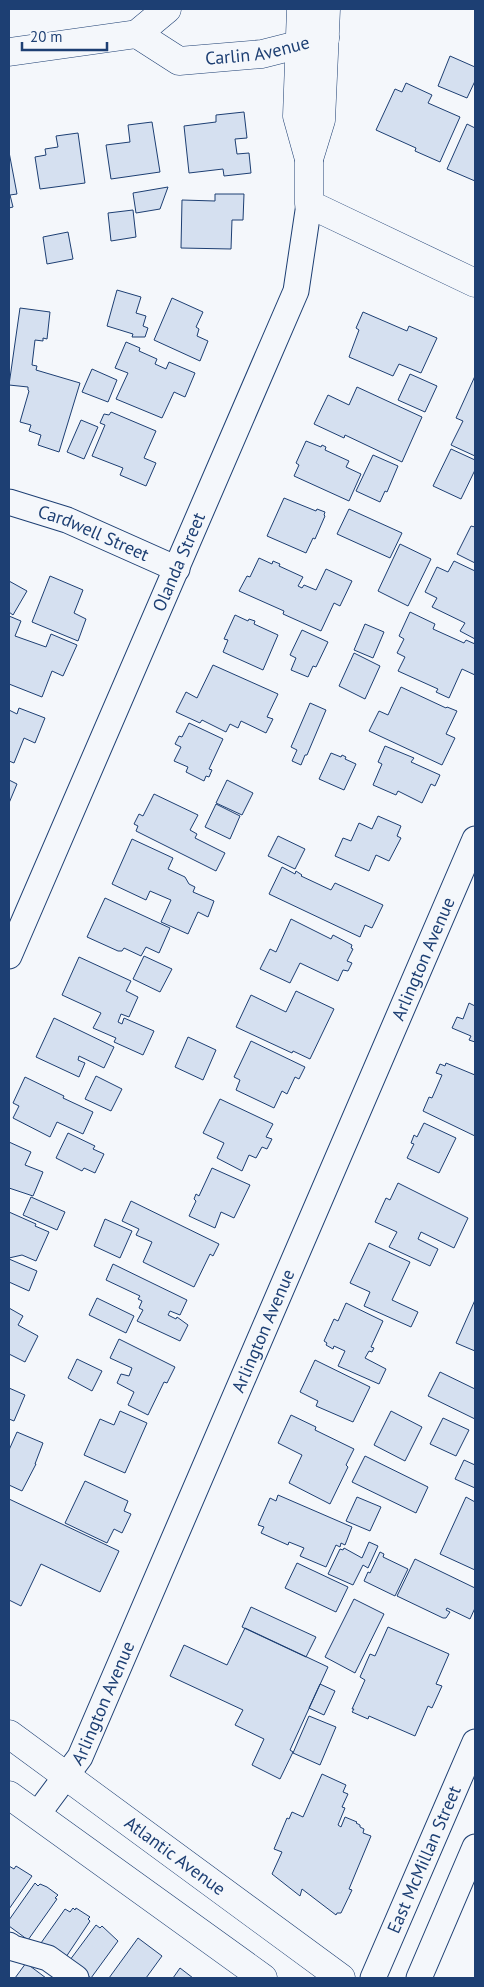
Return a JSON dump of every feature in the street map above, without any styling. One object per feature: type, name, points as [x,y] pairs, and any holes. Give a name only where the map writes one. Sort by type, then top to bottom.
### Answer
[{"type":"street","points":[[9,52],[138,34],[168,9]]},
{"type":"street","name":"Olanda Street","points":[[301,9],[312,41]]},
{"type":"street","name":"Olanda Street","points":[[9,956],[296,291],[305,242],[309,204],[309,160],[297,116],[312,41],[326,9]]},
{"type":"street","name":"Carlin Avenue","points":[[138,34],[179,61],[262,54],[312,41]]},
{"type":"street","points":[[309,204],[475,283]]},
{"type":"street","name":"Cardwell Street","points":[[9,502],[67,520],[176,569]]},
{"type":"street","name":"Arlington Avenue","points":[[38,1816],[80,1757],[475,838]]},
{"type":"street","name":"Atlantic Avenue","points":[[9,1734],[341,1978]]},
{"type":"street","name":"East McMillan Street","points":[[373,1978],[475,1742]]},
{"type":"street","points":[[9,1794],[263,1978]]},
{"type":"street","points":[[419,1978],[475,1847]]},
{"type":"street","points":[[9,1945],[13,1948],[48,1958],[76,1978]]},
{"type":"building","points":[[450,56],[475,67],[475,81],[467,98],[438,86]]},
{"type":"building","points":[[406,83],[432,95],[428,103],[460,117],[440,162],[415,151],[416,148],[376,130],[395,89],[402,92]]},
{"type":"building","points":[[244,112],[247,138],[235,139],[237,154],[249,153],[251,173],[224,176],[223,169],[189,173],[184,126],[216,122],[216,115]]},
{"type":"building","points":[[152,122],[160,172],[111,179],[106,145],[130,142],[128,125]]},
{"type":"building","points":[[467,124],[475,128],[475,181],[447,169]]},
{"type":"building","points":[[78,133],[85,183],[40,189],[35,157],[46,155],[45,149],[58,147],[56,136]]},
{"type":"building","points":[[9,152],[17,194],[10,195],[13,207],[9,208]]},
{"type":"building","points":[[168,187],[160,209],[136,213],[133,193]]},
{"type":"building","points":[[215,194],[244,194],[243,220],[232,220],[231,249],[181,248],[182,200],[215,201]]},
{"type":"building","points":[[133,210],[136,237],[111,241],[108,213]]},
{"type":"building","points":[[68,232],[73,259],[47,264],[43,237]]},
{"type":"building","points":[[117,290],[141,297],[136,313],[146,316],[143,326],[148,328],[145,337],[132,337],[133,334],[107,326]]},
{"type":"building","points":[[172,298],[203,312],[196,327],[199,329],[197,336],[208,341],[200,361],[154,340]]},
{"type":"building","points":[[20,308],[50,312],[47,339],[43,338],[43,341],[35,340],[32,365],[37,366],[36,370],[80,383],[59,452],[38,445],[41,435],[29,431],[31,425],[20,422],[29,391],[28,387],[9,385]]},
{"type":"building","points":[[363,312],[407,331],[409,326],[437,338],[421,373],[399,364],[393,376],[349,357],[359,330],[356,328]]},
{"type":"building","points":[[126,342],[140,348],[139,351],[157,359],[155,364],[166,369],[169,362],[195,373],[185,397],[174,392],[162,418],[116,399],[128,373],[115,368]]},
{"type":"building","points":[[92,369],[117,380],[108,402],[82,392]]},
{"type":"building","points":[[410,374],[437,386],[425,412],[398,400]]},
{"type":"building","points":[[475,376],[475,456],[451,445],[463,421],[456,418]]},
{"type":"building","points":[[357,387],[422,417],[402,462],[345,435],[344,438],[314,424],[328,395],[349,405]]},
{"type":"building","points":[[111,412],[156,431],[144,458],[156,463],[146,486],[120,475],[123,468],[92,456],[105,425],[100,423],[104,414],[109,415]]},
{"type":"building","points":[[81,420],[98,427],[84,459],[67,452]]},
{"type":"building","points":[[306,441],[326,447],[325,450],[349,461],[346,467],[361,474],[349,501],[294,476],[299,465],[296,463]]},
{"type":"building","points":[[451,449],[475,460],[475,470],[461,499],[433,486]]},
{"type":"building","points":[[373,455],[398,466],[387,492],[385,491],[380,502],[356,491]]},
{"type":"building","points":[[284,498],[316,511],[317,509],[325,512],[315,539],[313,538],[306,553],[267,536]]},
{"type":"building","points":[[349,509],[402,533],[390,558],[337,534]]},
{"type":"building","points":[[471,526],[475,527],[475,563],[457,554]]},
{"type":"building","points":[[400,544],[431,559],[408,606],[378,591]]},
{"type":"building","points":[[259,558],[272,564],[273,561],[280,564],[279,566],[303,577],[298,586],[302,588],[304,585],[316,590],[326,569],[352,581],[340,606],[334,603],[321,631],[283,614],[284,611],[239,591],[247,576],[250,577]]},
{"type":"building","points":[[454,561],[475,571],[475,639],[460,631],[465,623],[432,607],[437,598],[425,592],[437,567],[448,572]]},
{"type":"building","points":[[50,576],[83,590],[74,613],[86,619],[78,641],[32,622]]},
{"type":"building","points":[[9,581],[27,591],[13,615],[9,612]]},
{"type":"building","points":[[410,612],[435,624],[433,629],[464,643],[466,640],[475,644],[475,675],[462,669],[449,698],[436,692],[438,689],[398,671],[405,657],[397,653],[404,639],[399,636]]},
{"type":"building","points":[[235,615],[248,621],[249,619],[255,621],[254,624],[278,635],[263,670],[223,652],[228,640],[224,639]]},
{"type":"building","points":[[9,616],[21,621],[15,636],[46,647],[51,634],[77,645],[63,676],[52,671],[42,697],[9,684]]},
{"type":"building","points":[[365,624],[384,632],[373,658],[354,650]]},
{"type":"building","points":[[302,630],[328,642],[316,667],[313,666],[308,677],[291,670],[296,658],[290,655]]},
{"type":"building","points":[[354,653],[380,666],[365,699],[339,686]]},
{"type":"building","points":[[213,665],[278,694],[267,717],[273,719],[266,733],[241,721],[238,728],[230,724],[226,732],[202,720],[200,723],[176,712],[186,692],[197,698]]},
{"type":"building","points":[[401,687],[446,708],[457,711],[446,734],[455,738],[442,765],[369,731],[379,711],[388,715]]},
{"type":"building","points":[[310,703],[326,710],[301,765],[292,761],[297,750],[291,747]]},
{"type":"building","points":[[19,708],[45,718],[35,743],[24,738],[14,763],[9,761],[9,710],[17,714]]},
{"type":"building","points":[[189,723],[223,739],[209,769],[212,770],[209,777],[206,776],[204,781],[186,772],[188,767],[174,761],[181,747],[175,744],[179,736],[182,737]]},
{"type":"building","points":[[385,746],[414,758],[411,762],[440,775],[435,786],[431,784],[422,803],[398,791],[396,795],[373,785],[382,764],[378,762]]},
{"type":"building","points":[[331,753],[341,757],[342,755],[346,757],[345,759],[356,764],[344,790],[319,779]]},
{"type":"building","points":[[9,780],[17,784],[9,803]]},
{"type":"building","points":[[227,780],[253,793],[242,815],[216,803]]},
{"type":"building","points":[[154,794],[198,815],[190,830],[197,834],[195,838],[225,853],[216,871],[136,831],[138,826],[134,824],[139,814],[143,816]]},
{"type":"building","points":[[216,804],[240,816],[230,839],[205,827]]},
{"type":"building","points":[[378,816],[401,826],[397,836],[401,838],[389,861],[376,855],[369,871],[335,856],[343,838],[351,841],[359,823],[372,829]]},
{"type":"building","points":[[278,836],[305,849],[295,869],[268,856]]},
{"type":"building","points":[[132,839],[173,858],[168,869],[185,877],[189,884],[195,887],[193,892],[214,901],[208,917],[198,912],[188,934],[161,922],[171,900],[150,891],[146,900],[112,884]]},
{"type":"building","points":[[282,867],[295,874],[296,871],[301,876],[331,890],[335,883],[383,905],[372,928],[365,925],[360,937],[269,894]]},
{"type":"building","points":[[105,898],[170,928],[159,953],[146,947],[141,956],[124,948],[122,951],[118,951],[87,937]]},
{"type":"building","points":[[291,919],[331,939],[333,935],[352,945],[351,948],[353,949],[347,961],[352,963],[348,971],[343,970],[338,981],[300,963],[290,983],[260,969],[270,949],[276,952]]},
{"type":"building","points":[[144,956],[172,969],[160,992],[133,979]]},
{"type":"building","points":[[79,957],[131,981],[126,991],[138,997],[129,1017],[121,1014],[118,1022],[122,1024],[124,1018],[154,1031],[143,1055],[114,1042],[116,1038],[93,1028],[101,1013],[62,995]]},
{"type":"building","points":[[296,991],[334,1009],[310,1059],[293,1051],[292,1053],[236,1027],[251,995],[286,1012]]},
{"type":"building","points":[[469,1003],[475,1006],[475,1042],[469,1040],[471,1036],[452,1028],[457,1017],[463,1019]]},
{"type":"building","points":[[54,1018],[114,1047],[104,1068],[79,1056],[78,1060],[85,1063],[79,1077],[36,1057]]},
{"type":"building","points":[[188,1037],[216,1050],[203,1080],[175,1067]]},
{"type":"building","points":[[251,1041],[305,1067],[299,1079],[295,1077],[287,1094],[282,1091],[274,1108],[236,1090],[240,1080],[234,1077]]},
{"type":"building","points":[[446,1063],[475,1075],[475,1136],[423,1111],[429,1097],[432,1098],[442,1075],[436,1073],[440,1064],[445,1066]]},
{"type":"building","points":[[96,1076],[122,1089],[111,1111],[85,1099]]},
{"type":"building","points":[[25,1077],[93,1112],[83,1134],[57,1122],[50,1137],[13,1118],[19,1106],[13,1103]]},
{"type":"building","points":[[220,1099],[273,1124],[266,1137],[272,1139],[267,1149],[262,1147],[256,1158],[249,1155],[242,1171],[217,1158],[224,1143],[203,1133]]},
{"type":"building","points":[[424,1123],[456,1138],[439,1173],[407,1158],[414,1144],[411,1143],[414,1135],[417,1137]]},
{"type":"building","points":[[68,1133],[95,1146],[93,1149],[104,1154],[95,1173],[84,1168],[82,1171],[56,1158]]},
{"type":"building","points":[[9,1142],[31,1152],[25,1165],[43,1172],[33,1196],[9,1188]]},
{"type":"building","points":[[212,1168],[250,1185],[234,1218],[221,1212],[215,1228],[189,1216],[196,1201],[194,1199],[196,1194],[199,1196]]},
{"type":"building","points":[[398,1183],[468,1218],[454,1248],[421,1232],[418,1239],[438,1249],[430,1266],[389,1247],[397,1232],[375,1222],[386,1198],[390,1200]]},
{"type":"building","points":[[31,1197],[65,1212],[57,1230],[23,1215]]},
{"type":"building","points":[[131,1201],[219,1244],[213,1256],[210,1254],[194,1287],[143,1262],[152,1242],[136,1235],[139,1229],[122,1221]]},
{"type":"building","points":[[9,1212],[49,1232],[36,1261],[22,1255],[9,1258]]},
{"type":"building","points":[[105,1219],[132,1231],[120,1258],[94,1246]]},
{"type":"building","points":[[369,1243],[410,1262],[392,1300],[418,1312],[411,1327],[364,1306],[370,1292],[350,1283]]},
{"type":"building","points":[[9,1259],[37,1271],[29,1291],[9,1282]]},
{"type":"building","points":[[113,1264],[187,1300],[180,1315],[170,1311],[168,1315],[176,1319],[177,1317],[188,1325],[180,1341],[137,1321],[143,1310],[139,1308],[142,1301],[138,1299],[140,1296],[106,1280]]},
{"type":"building","points":[[97,1298],[134,1316],[126,1333],[89,1315]]},
{"type":"building","points":[[475,1300],[475,1351],[456,1343]]},
{"type":"building","points":[[346,1303],[383,1321],[371,1347],[374,1348],[372,1352],[369,1351],[365,1358],[386,1369],[379,1384],[338,1366],[345,1351],[334,1346],[333,1349],[326,1345],[327,1343],[324,1341],[334,1319],[338,1321]]},
{"type":"building","points":[[9,1308],[23,1316],[18,1325],[38,1336],[25,1362],[9,1354]]},
{"type":"building","points":[[119,1339],[175,1367],[167,1383],[164,1382],[148,1415],[128,1405],[134,1392],[117,1383],[121,1374],[129,1376],[132,1368],[110,1358]]},
{"type":"building","points":[[77,1359],[102,1371],[92,1391],[68,1378]]},
{"type":"building","points":[[315,1360],[370,1387],[353,1422],[316,1406],[318,1401],[300,1392]]},
{"type":"building","points":[[440,1372],[475,1389],[475,1419],[428,1396]]},
{"type":"building","points":[[9,1388],[25,1395],[14,1421],[9,1419]]},
{"type":"building","points":[[120,1411],[147,1423],[125,1473],[84,1455],[100,1419],[114,1425]]},
{"type":"building","points":[[391,1411],[422,1427],[405,1461],[374,1445]]},
{"type":"building","points":[[291,1415],[316,1427],[315,1430],[354,1449],[346,1465],[348,1467],[330,1504],[289,1483],[302,1455],[278,1443]]},
{"type":"building","points":[[443,1418],[469,1430],[456,1456],[430,1444]]},
{"type":"building","points":[[17,1432],[43,1443],[36,1464],[22,1491],[9,1485],[9,1450]]},
{"type":"building","points":[[365,1456],[428,1487],[416,1513],[352,1482]]},
{"type":"building","points":[[464,1460],[475,1465],[475,1488],[455,1479]]},
{"type":"building","points":[[85,1481],[128,1501],[124,1511],[131,1514],[122,1533],[114,1529],[107,1543],[65,1523]]},
{"type":"building","points":[[278,1495],[352,1527],[345,1545],[341,1543],[340,1547],[336,1545],[326,1567],[300,1556],[304,1548],[289,1542],[288,1545],[261,1533],[264,1527],[258,1525],[270,1498],[276,1501]]},
{"type":"building","points":[[357,1497],[381,1507],[370,1531],[346,1521]]},
{"type":"building","points":[[466,1497],[475,1502],[475,1570],[440,1554]]},
{"type":"building","points":[[9,1499],[119,1551],[100,1592],[41,1564],[21,1606],[9,1600]]},
{"type":"building","points":[[369,1542],[378,1546],[368,1568],[363,1565],[353,1585],[328,1574],[340,1549],[343,1550],[344,1548],[362,1558]]},
{"type":"building","points":[[380,1552],[384,1554],[383,1557],[408,1569],[395,1596],[364,1581]]},
{"type":"building","points":[[415,1559],[475,1588],[475,1608],[470,1619],[447,1608],[446,1610],[450,1612],[446,1618],[443,1618],[397,1596]]},
{"type":"building","points":[[297,1563],[348,1587],[336,1612],[285,1588]]},
{"type":"building","points":[[354,1599],[384,1614],[355,1673],[325,1657]]},
{"type":"building","points":[[251,1607],[316,1637],[306,1657],[242,1627]]},
{"type":"building","points":[[388,1627],[449,1654],[436,1684],[442,1686],[432,1708],[428,1706],[415,1736],[369,1716],[368,1719],[352,1712],[365,1680],[360,1677],[370,1654],[375,1656]]},
{"type":"building","points":[[245,1628],[328,1667],[290,1750],[293,1752],[280,1779],[252,1765],[264,1739],[235,1725],[243,1710],[170,1676],[184,1645],[227,1665]]},
{"type":"building","points":[[320,1684],[335,1691],[324,1715],[309,1708]]},
{"type":"building","points":[[309,1716],[336,1727],[320,1765],[293,1753]]},
{"type":"building","points":[[322,1774],[346,1785],[343,1792],[348,1794],[342,1807],[345,1808],[338,1825],[341,1827],[345,1817],[357,1822],[364,1829],[363,1833],[371,1836],[349,1889],[352,1890],[341,1913],[336,1915],[302,1889],[300,1896],[272,1874],[282,1852],[274,1849],[287,1818],[289,1819],[292,1812],[303,1817]]},
{"type":"building","points":[[9,1866],[14,1869],[16,1866],[32,1876],[9,1909]]},
{"type":"building","points":[[35,1883],[38,1886],[40,1884],[47,1887],[58,1895],[28,1940],[9,1926],[9,1920]]},
{"type":"building","points":[[73,1908],[90,1917],[88,1919],[90,1921],[66,1957],[41,1943],[65,1909],[70,1912]]},
{"type":"building","points":[[96,1925],[100,1928],[102,1926],[118,1941],[91,1978],[79,1970],[70,1960]]},
{"type":"building","points":[[138,1938],[162,1956],[146,1978],[109,1978]]},
{"type":"building","points":[[26,1963],[46,1978],[15,1978]]},
{"type":"building","points":[[180,1968],[193,1978],[173,1978]]}]
